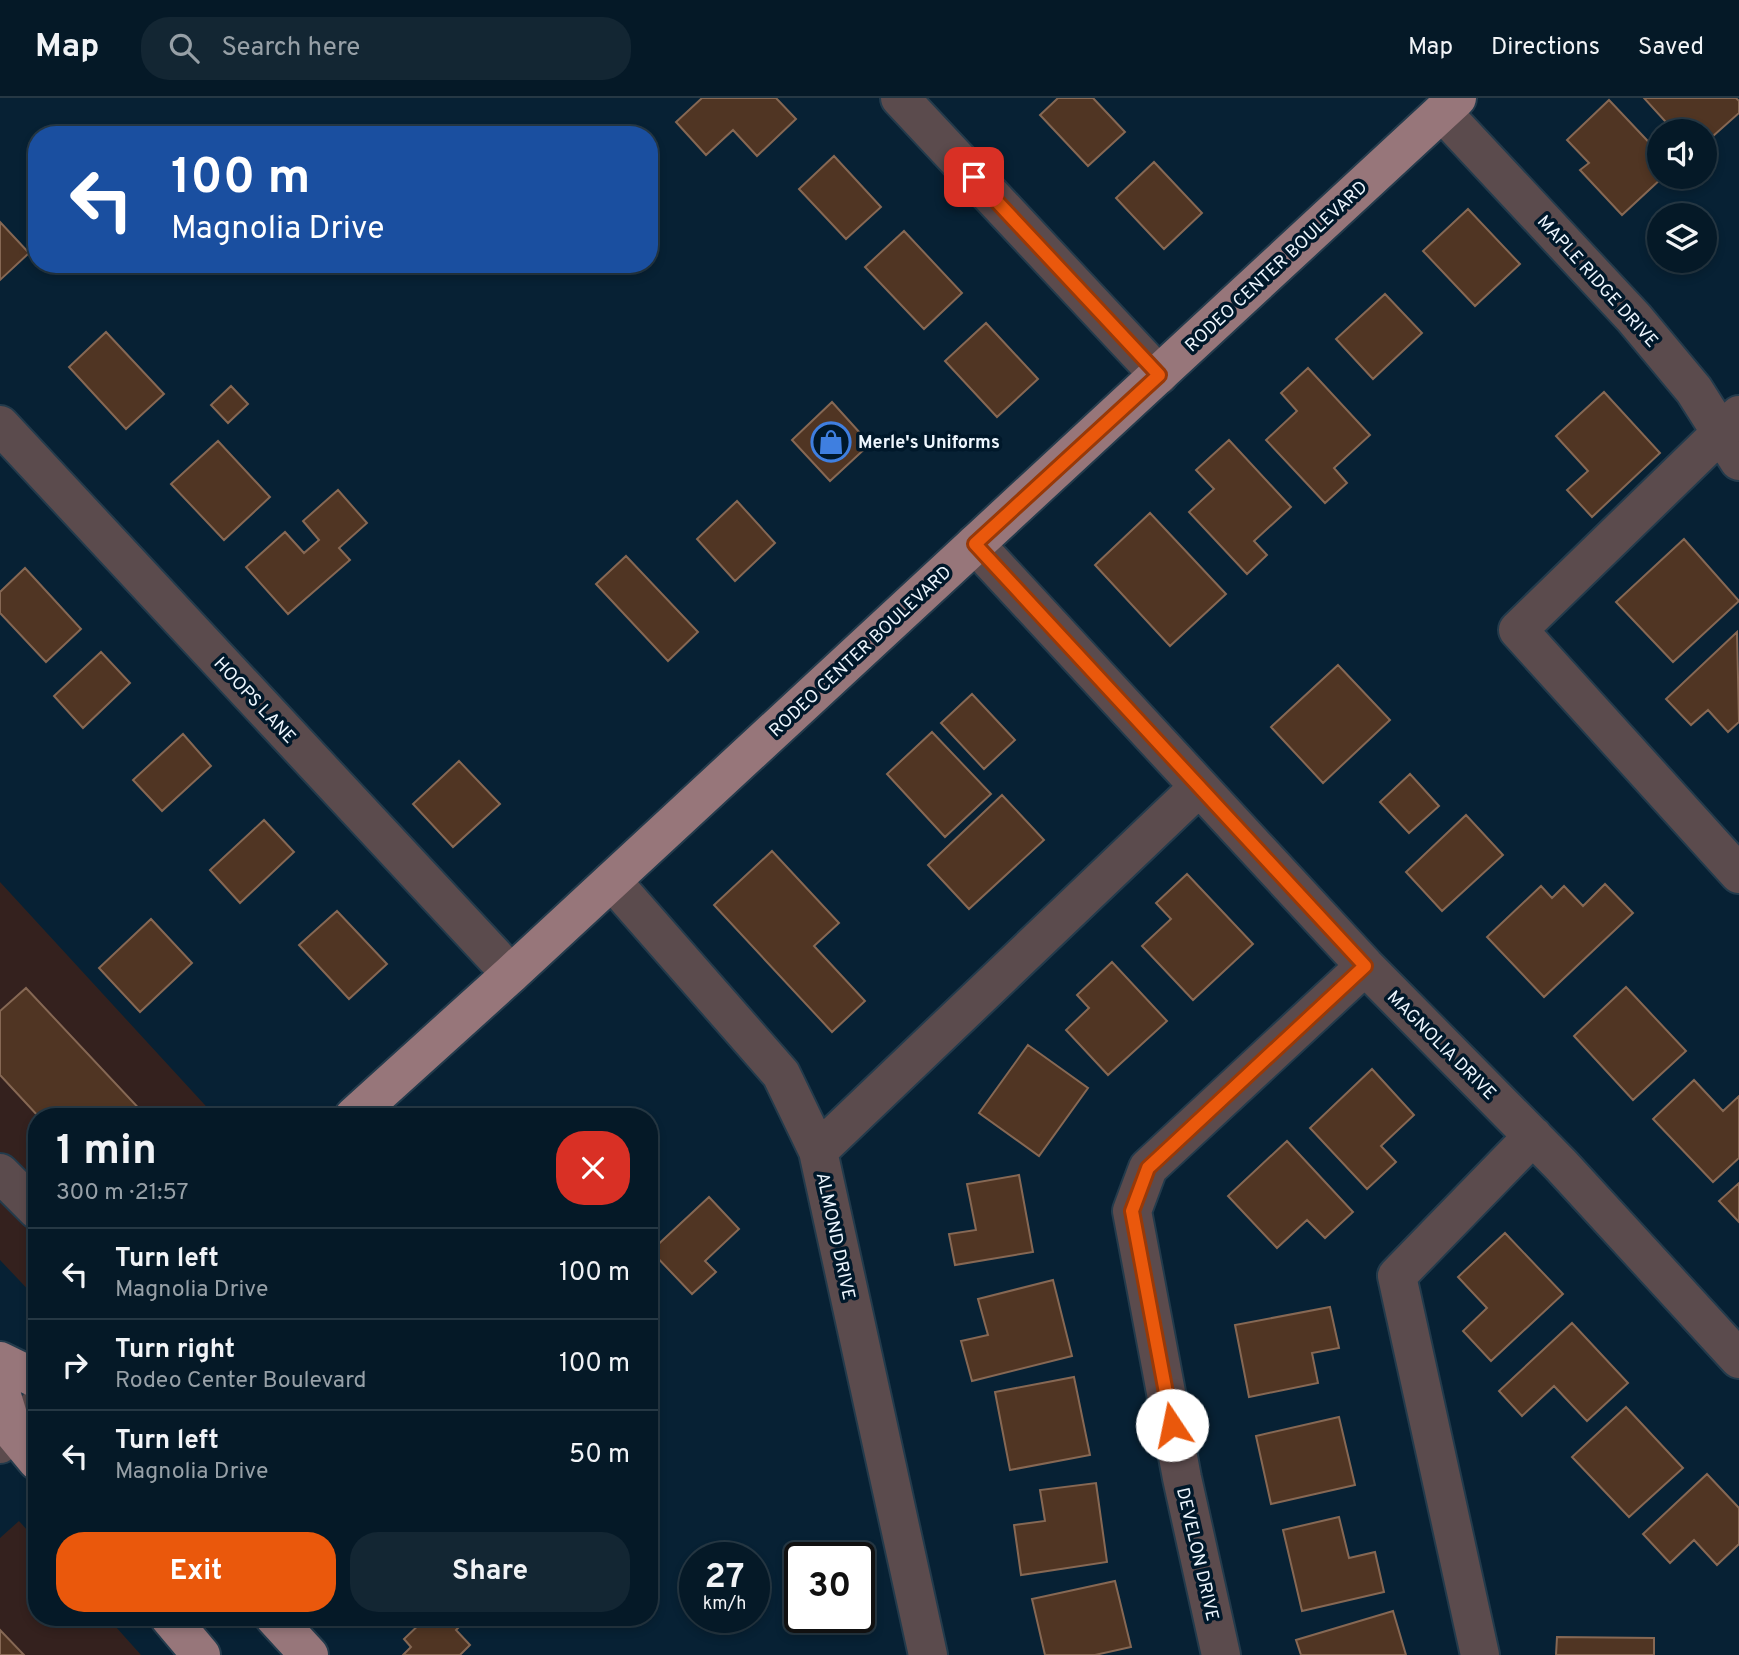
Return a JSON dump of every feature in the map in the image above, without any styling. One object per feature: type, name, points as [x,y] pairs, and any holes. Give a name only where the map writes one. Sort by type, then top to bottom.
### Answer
[{"type":"main road","name":"RODEO CENTER BOULEVARD","points":[[363,1108],[511,975],[1450,105]]},
{"type":"main road","points":[[0,1362],[28,1375]]},
{"type":"main road","points":[[0,1389],[16,1428],[28,1447]]},
{"type":"main road","points":[[177,1626],[201,1655]]},
{"type":"main road","points":[[282,1626],[309,1655]]},
{"type":"street","points":[[900,98],[1159,375]]},
{"type":"street","name":"MAPLE RIDGE DRIVE","points":[[1450,105],[1733,436]]},
{"type":"street","name":"HOOPS LANE","points":[[0,425],[511,975]]},
{"type":"street","points":[[1733,436],[1518,630],[1739,874]]},
{"type":"street","name":"MAGNOLIA DRIVE","points":[[975,544],[1365,966],[1533,1136],[1739,1359]]},
{"type":"street","points":[[818,1151],[1199,787]]},
{"type":"street","name":"ALMOND DRIVE","points":[[612,881],[781,1074],[818,1151],[928,1655]]},
{"type":"street","name":"DEVELON DRIVE","points":[[1221,1655],[1182,1478],[1132,1211],[1148,1168],[1365,966]]},
{"type":"street","points":[[1480,1655],[1397,1276],[1533,1136]]},
{"type":"street","points":[[0,1173],[28,1201]]},
{"type":"shaded area","points":[[0,882],[208,1108],[28,1108],[28,1290],[0,1260]]},
{"type":"shaded area","points":[[19,1521],[28,1531],[28,1626],[115,1626],[141,1655],[0,1655],[0,1538]]},
{"type":"building","points":[[702,98],[776,98],[796,119],[757,156],[733,130],[706,155],[676,122]]},
{"type":"building","points":[[1058,98],[1093,98],[1125,132],[1088,166],[1040,115]]},
{"type":"building","points":[[1644,98],[1736,98],[1739,101],[1739,113],[1717,132],[1717,119],[1663,119]]},
{"type":"building","points":[[1609,100],[1647,140],[1647,189],[1650,189],[1622,215],[1580,170],[1589,163],[1567,140]]},
{"type":"building","points":[[834,156],[881,207],[846,239],[799,189]]},
{"type":"building","points":[[1154,162],[1202,213],[1164,249],[1116,198]]},
{"type":"building","points":[[1468,209],[1520,264],[1475,306],[1423,251]]},
{"type":"building","points":[[0,222],[28,254],[0,280]]},
{"type":"building","points":[[904,231],[962,293],[924,329],[865,267]]},
{"type":"building","points":[[1385,294],[1422,333],[1373,379],[1336,339]]},
{"type":"building","points":[[986,323],[1038,379],[997,417],[945,361]]},
{"type":"building","points":[[106,332],[164,394],[126,429],[69,367]]},
{"type":"building","points":[[1308,368],[1370,435],[1334,468],[1347,483],[1325,503],[1266,440],[1297,411],[1281,393]]},
{"type":"building","points":[[231,386],[248,404],[228,423],[211,405]]},
{"type":"building","points":[[1604,392],[1660,453],[1592,517],[1567,490],[1588,471],[1556,436]]},
{"type":"building","name":"Merle's Uniforms","points":[[832,402],[870,444],[830,481],[792,440]]},
{"type":"building","points":[[1229,440],[1291,507],[1254,541],[1267,555],[1247,574],[1189,512],[1214,489],[1196,470]]},
{"type":"building","points":[[218,441],[270,497],[224,540],[171,484]]},
{"type":"building","points":[[338,490],[367,523],[339,548],[350,560],[288,614],[246,567],[285,532],[304,553],[319,540],[303,521]]},
{"type":"building","points":[[737,501],[775,543],[735,581],[697,539]]},
{"type":"building","points":[[1150,513],[1226,594],[1170,646],[1095,565]]},
{"type":"building","points":[[1684,539],[1739,601],[1673,662],[1616,602]]},
{"type":"building","points":[[626,556],[698,632],[668,661],[596,584]]},
{"type":"building","points":[[25,568],[81,629],[46,662],[0,613],[0,592]]},
{"type":"building","points":[[1737,632],[1739,722],[1728,732],[1708,710],[1691,725],[1666,699]]},
{"type":"building","points":[[101,652],[130,683],[83,728],[54,696]]},
{"type":"building","points":[[1338,665],[1390,720],[1323,783],[1271,727]]},
{"type":"building","points":[[972,694],[1015,740],[984,769],[941,723]]},
{"type":"building","points":[[932,732],[991,794],[945,837],[887,774]]},
{"type":"building","points":[[183,734],[211,766],[162,811],[133,780]]},
{"type":"building","points":[[459,761],[500,804],[453,847],[413,804]]},
{"type":"building","points":[[1410,774],[1439,806],[1409,833],[1380,802]]},
{"type":"building","points":[[1002,795],[1044,840],[969,909],[928,865]]},
{"type":"building","points":[[1466,815],[1503,855],[1442,911],[1406,872]]},
{"type":"building","points":[[264,820],[294,852],[240,903],[210,870]]},
{"type":"building","points":[[772,851],[839,923],[814,946],[865,1001],[832,1032],[714,905]]},
{"type":"building","points":[[1187,874],[1253,944],[1193,1000],[1142,946],[1171,919],[1156,903]]},
{"type":"building","points":[[1605,884],[1633,913],[1544,997],[1487,937],[1541,886],[1552,898],[1564,886],[1583,906]]},
{"type":"building","points":[[337,911],[387,964],[349,999],[299,945]]},
{"type":"building","points":[[151,919],[192,963],[140,1012],[99,968]]},
{"type":"building","points":[[1112,962],[1167,1021],[1108,1075],[1066,1030],[1089,1008],[1077,995]]},
{"type":"building","points":[[1626,987],[1686,1051],[1633,1100],[1574,1036]]},
{"type":"building","points":[[26,988],[138,1108],[31,1108],[0,1075],[0,1011]]},
{"type":"building","points":[[1028,1045],[1088,1088],[1039,1156],[979,1113]]},
{"type":"building","points":[[1372,1069],[1414,1115],[1381,1146],[1396,1162],[1367,1189],[1310,1128]]},
{"type":"building","points":[[1694,1080],[1723,1111],[1739,1096],[1739,1158],[1713,1182],[1653,1119]]},
{"type":"building","points":[[1287,1141],[1353,1212],[1325,1238],[1307,1220],[1277,1248],[1228,1196]]},
{"type":"building","points":[[1019,1175],[1033,1252],[955,1265],[949,1234],[976,1230],[967,1184]]},
{"type":"building","points":[[1739,1183],[1739,1222],[1719,1201]]},
{"type":"building","points":[[709,1197],[739,1229],[705,1261],[716,1272],[692,1294],[658,1258],[658,1244]]},
{"type":"building","points":[[1505,1233],[1563,1294],[1491,1361],[1463,1331],[1487,1308],[1458,1277]]},
{"type":"building","points":[[1053,1280],[1072,1356],[972,1381],[961,1341],[988,1335],[978,1299]]},
{"type":"building","points":[[1330,1307],[1339,1348],[1312,1353],[1318,1383],[1249,1397],[1235,1325]]},
{"type":"building","points":[[1572,1323],[1628,1383],[1587,1421],[1554,1386],[1522,1416],[1499,1391]]},
{"type":"building","points":[[1074,1377],[1090,1455],[1010,1470],[995,1392]]},
{"type":"building","points":[[1626,1407],[1683,1468],[1629,1517],[1572,1457]]},
{"type":"building","points":[[1339,1417],[1355,1485],[1271,1504],[1256,1436]]},
{"type":"building","points":[[1707,1474],[1739,1508],[1739,1544],[1717,1565],[1694,1540],[1670,1563],[1643,1534]]},
{"type":"building","points":[[1096,1483],[1107,1562],[1021,1575],[1014,1525],[1045,1521],[1040,1490]]},
{"type":"building","points":[[1339,1517],[1349,1558],[1375,1552],[1384,1592],[1302,1611],[1283,1530]]},
{"type":"building","points":[[1115,1581],[1131,1647],[1095,1655],[1045,1655],[1032,1599]]},
{"type":"building","points":[[1393,1611],[1406,1655],[1301,1655],[1296,1640]]},
{"type":"building","points":[[418,1626],[460,1626],[456,1630],[470,1645],[460,1655],[403,1655],[411,1647],[404,1639]]},
{"type":"building","points":[[0,1630],[24,1655],[0,1655]]},
{"type":"building","points":[[1557,1637],[1654,1638],[1654,1655],[1556,1655]]},
{"type":"place","name":"Merle's Uniforms","points":[[831,442]]},
{"type":"route","points":[[974,177],[1159,375],[975,544],[1365,966],[1148,1168],[1132,1211],[1172,1425]]}]
